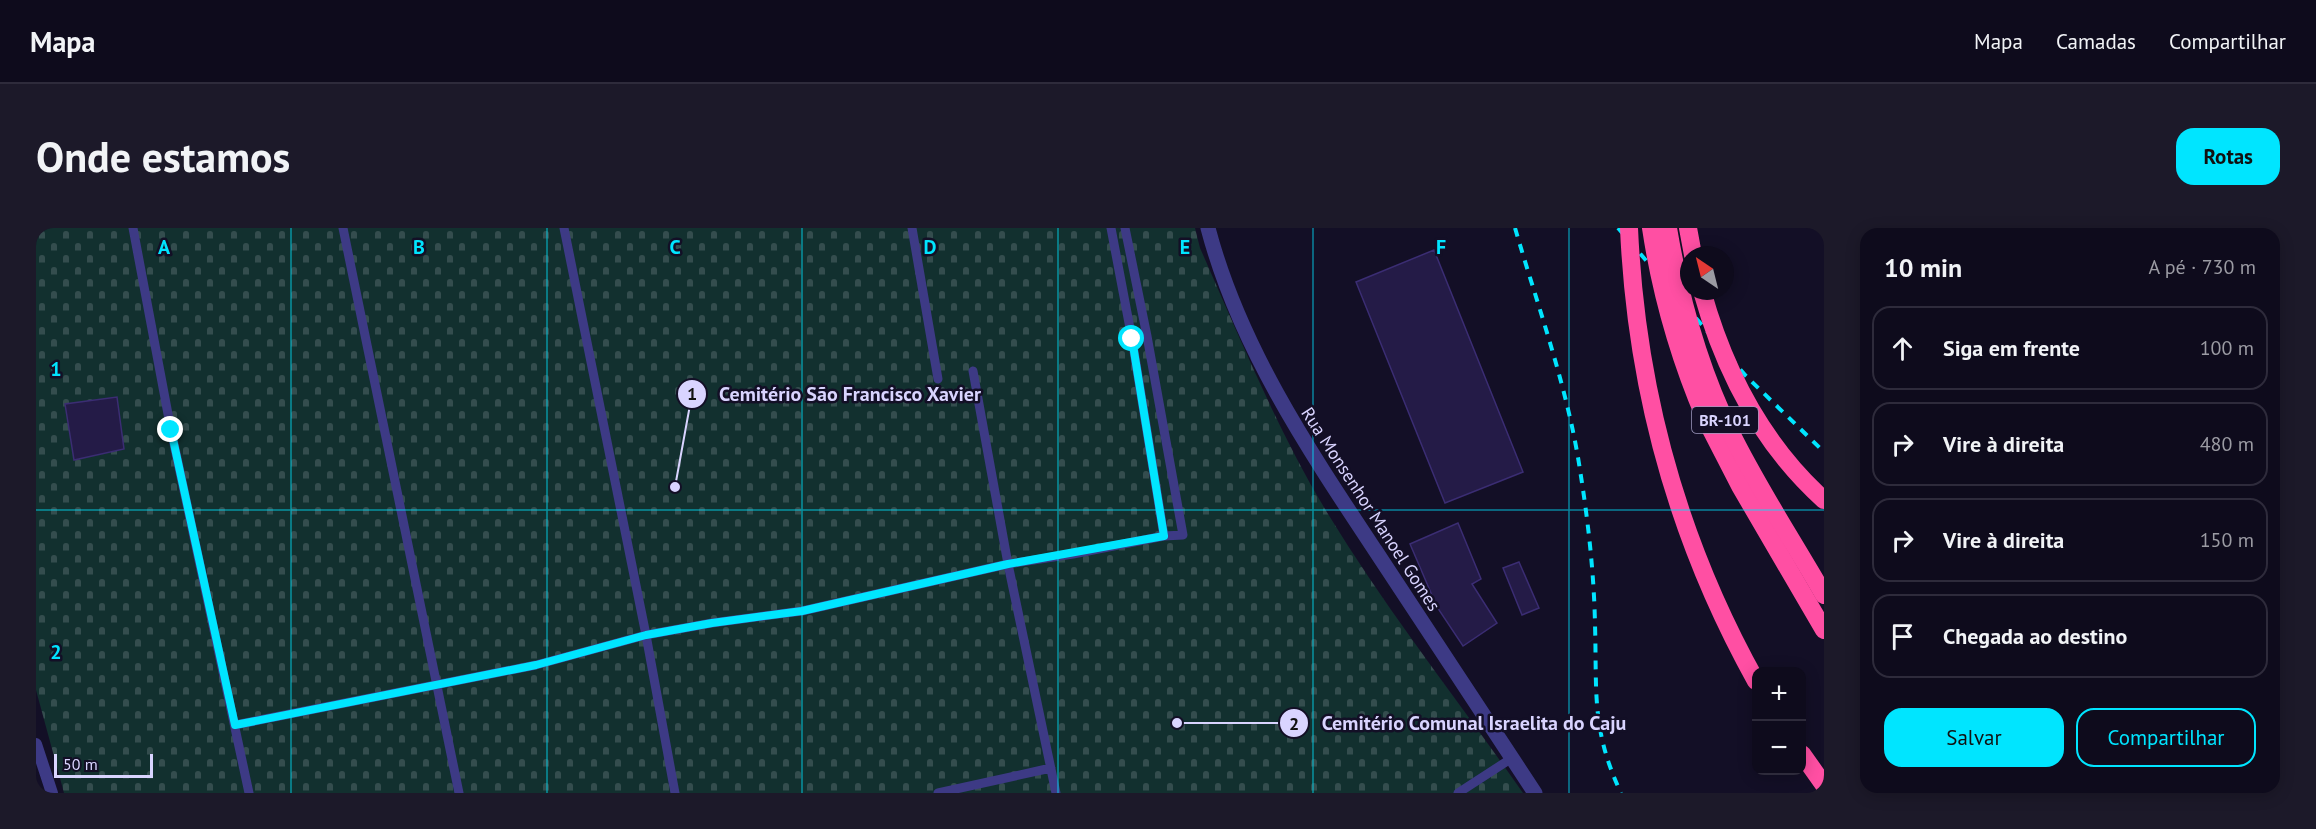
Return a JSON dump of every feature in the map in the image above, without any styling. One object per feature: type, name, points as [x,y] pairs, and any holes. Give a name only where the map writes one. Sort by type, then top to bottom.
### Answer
[{"type":"highway","points":[[1629,228],[1633,299],[1640,350],[1649,398],[1672,489],[1704,575],[1752,673]]},
{"type":"highway","name":"BR-101","points":[[1651,228],[1657,270],[1668,315],[1690,382],[1705,418],[1726,460],[1824,630]]},
{"type":"highway","name":"BR-101","points":[[1668,228],[1686,312],[1716,400],[1739,450],[1824,595]]},
{"type":"highway","points":[[1688,228],[1691,246]]},
{"type":"highway","points":[[1705,300],[1718,340],[1755,417],[1788,464],[1824,500]]},
{"type":"highway","points":[[1806,759],[1824,785]]},
{"type":"street","points":[[133,228],[171,430],[249,793]]},
{"type":"street","points":[[343,228],[459,793]]},
{"type":"street","points":[[564,228],[646,635],[675,793]]},
{"type":"street","points":[[912,228],[938,378]]},
{"type":"street","points":[[1111,228],[1132,339],[1164,536]]},
{"type":"street","points":[[235,725],[536,665],[646,635],[712,623],[802,611],[1008,564],[1164,536],[1183,535],[1125,228]]},
{"type":"street","name":"Rua Monsenhor Manoel Gomes","points":[[1208,228],[1219,266],[1241,320],[1284,409],[1435,644],[1535,793]]},
{"type":"street","points":[[973,371],[1008,564],[1056,793]]},
{"type":"street","points":[[36,744],[52,793]]},
{"type":"street","points":[[1458,793],[1512,758]]},
{"type":"street","points":[[938,793],[1051,768]]},
{"type":"green space","points":[[36,228],[1195,228],[1200,248],[1245,350],[1309,482],[1374,585],[1523,793],[64,793],[36,690]],"holes":[[[65,404],[124,449],[75,460]]]},
{"type":"building","points":[[1434,250],[1523,472],[1445,503],[1356,282]]},
{"type":"building","points":[[117,397],[124,449],[74,460],[65,404]]},
{"type":"building","points":[[1458,523],[1481,579],[1472,584],[1497,623],[1463,646],[1437,607],[1410,544]]},
{"type":"building","points":[[1519,562],[1539,608],[1522,615],[1503,568]]},
{"type":"railway","points":[[1515,228],[1552,348],[1575,440],[1586,508],[1592,566],[1596,690],[1600,729],[1611,770],[1621,793]]},
{"type":"railway","points":[[1618,228],[1746,376],[1824,452]]},
{"type":"place","name":"Cemitério São Francisco Xavier","points":[[675,487]]},
{"type":"place","name":"Cemitério Comunal Israelita do Caju","points":[[1177,723]]},
{"type":"route","points":[[171,430],[235,725],[536,665],[646,635],[712,623],[802,611],[1008,564],[1164,536],[1132,339]]}]
